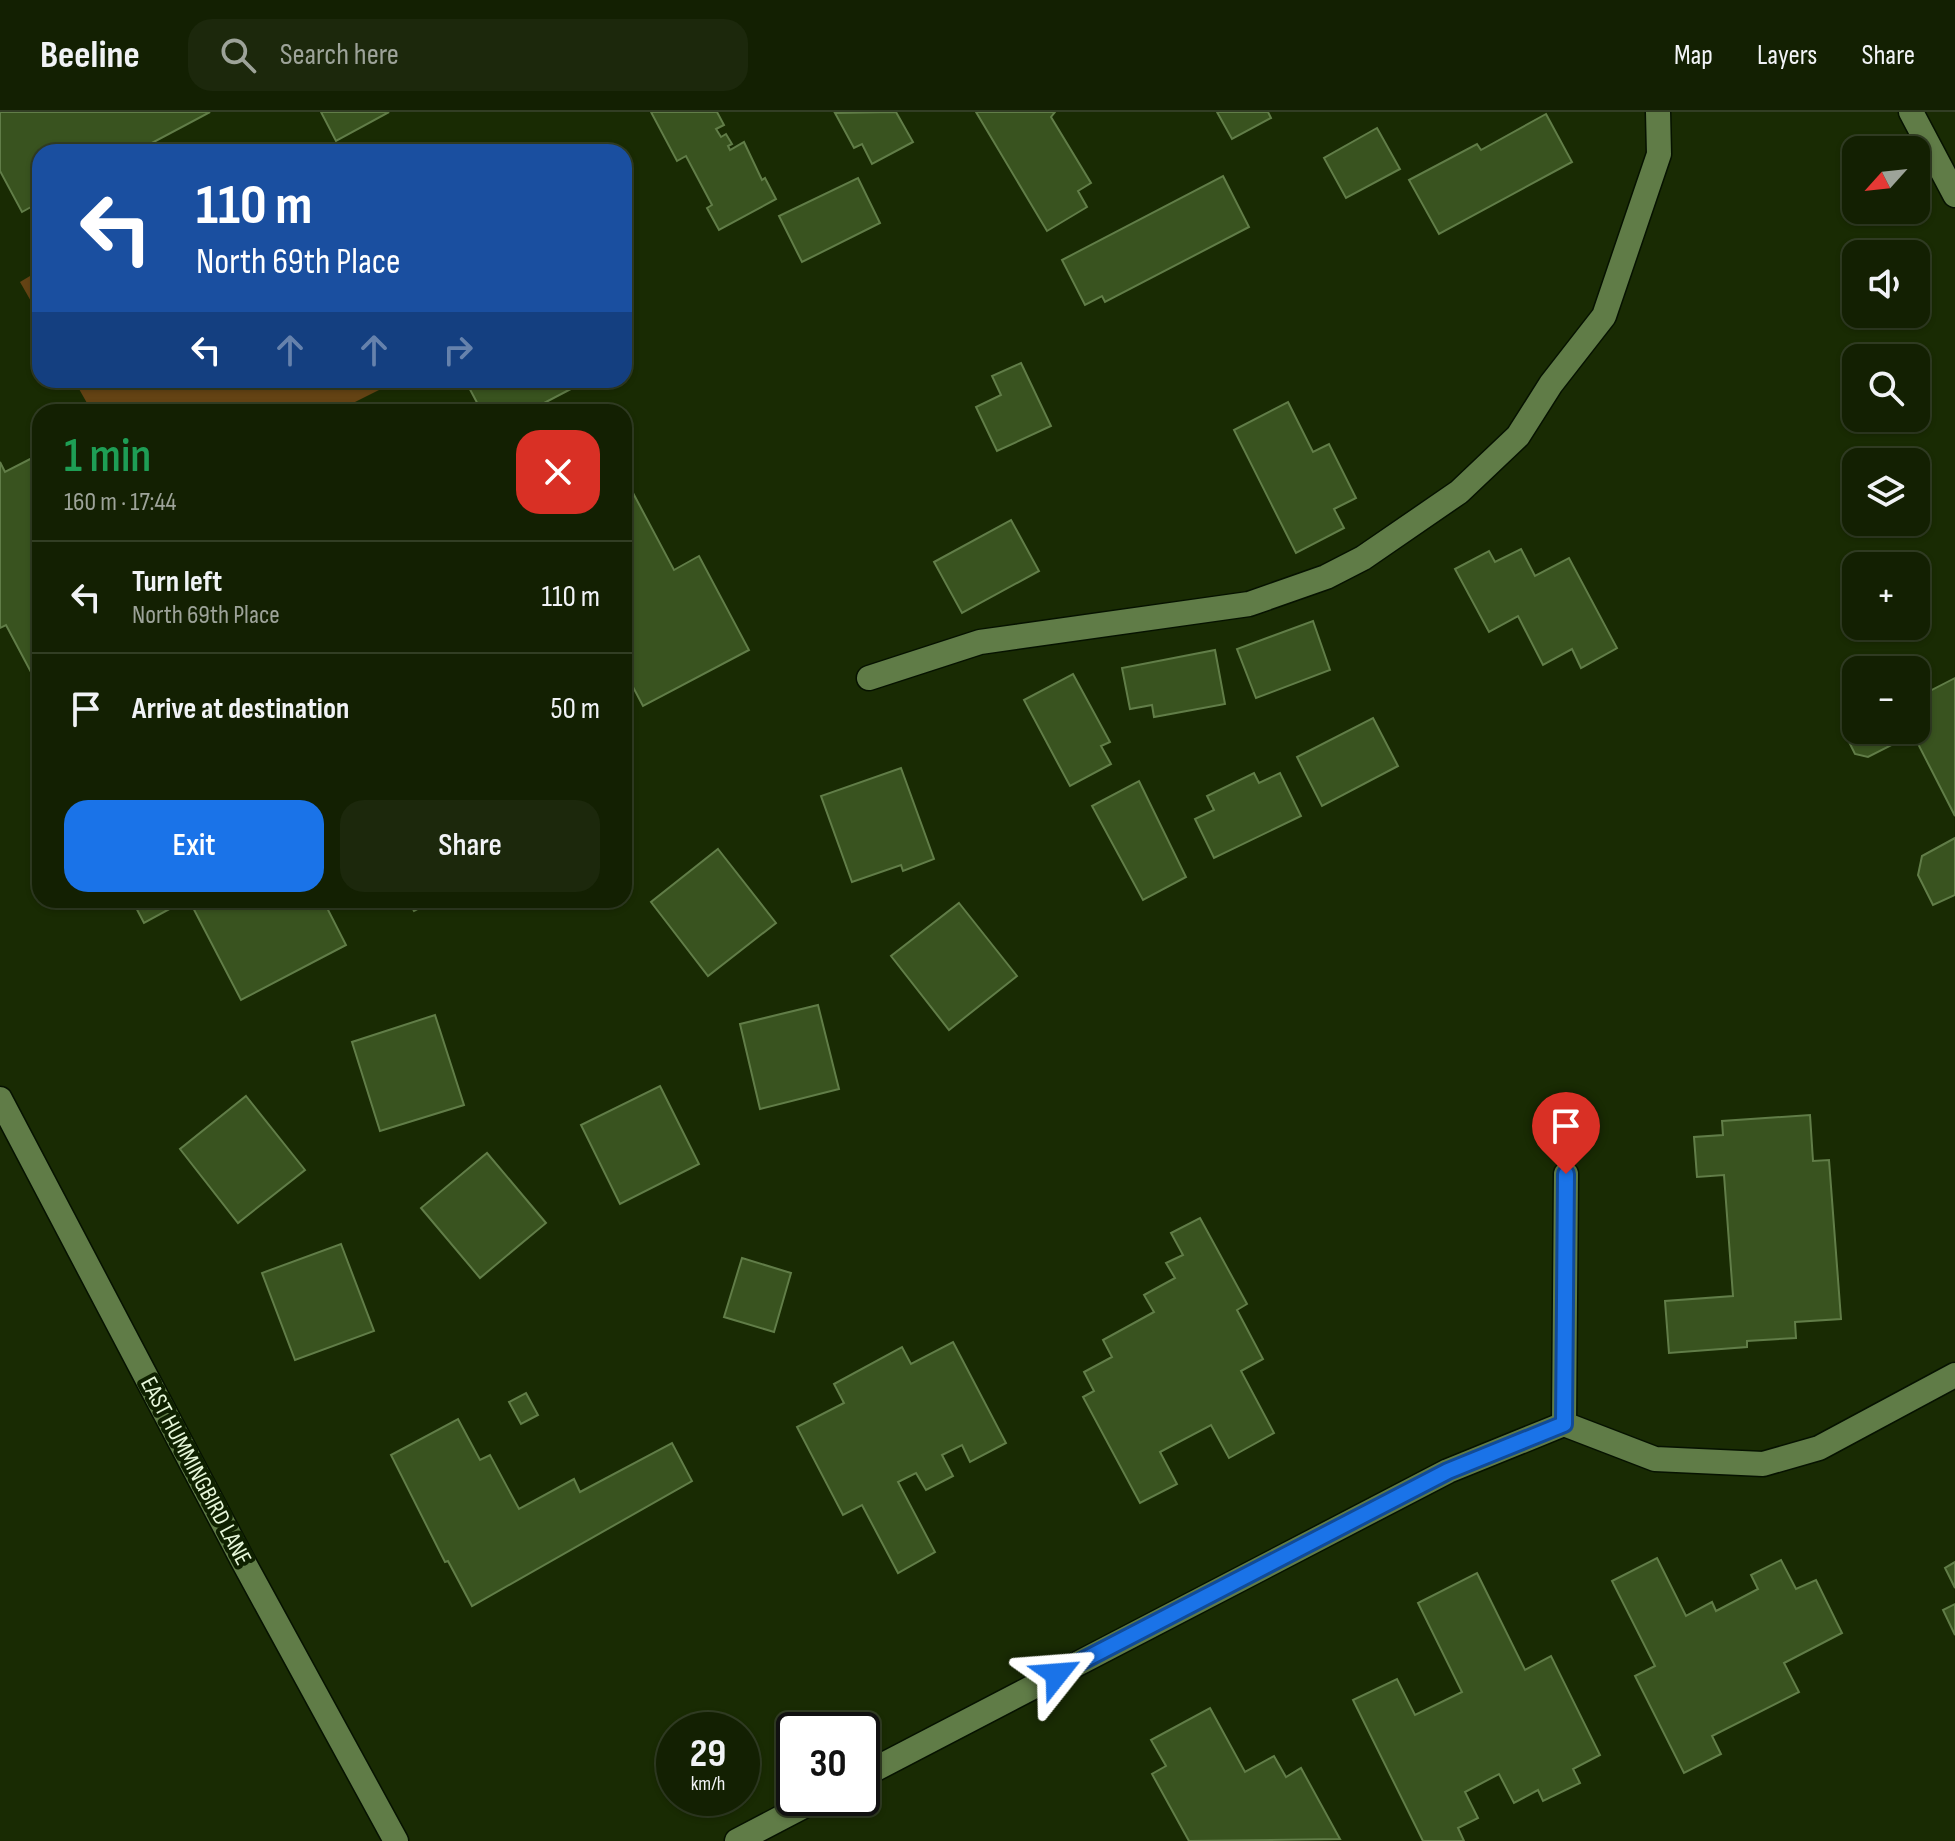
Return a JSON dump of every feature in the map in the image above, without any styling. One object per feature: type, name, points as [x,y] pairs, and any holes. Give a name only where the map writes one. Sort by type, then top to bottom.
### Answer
[{"type":"street","points":[[869,678],[980,642],[1249,604],[1326,577],[1363,558],[1459,492],[1518,436],[1551,384],[1604,316],[1659,154],[1658,112]]},
{"type":"street","points":[[1911,112],[1953,187]]},
{"type":"street","name":"EAST HUMMINGBIRD LANE","points":[[0,1099],[238,1552],[396,1841]]},
{"type":"street","points":[[1564,1424],[1566,1174]]},
{"type":"street","points":[[880,1767],[1448,1471],[1564,1424],[1655,1459],[1763,1464],[1819,1448],[1955,1375]]},
{"type":"street","points":[[737,1841],[785,1816]]},
{"type":"shaded area","points":[[32,275],[32,303],[20,282]]},
{"type":"shaded area","points":[[78,388],[383,388],[351,404],[88,404]]},
{"type":"building","points":[[0,112],[210,112],[150,144],[32,144],[32,206],[22,212],[0,171]]},
{"type":"building","points":[[321,112],[389,112],[336,141]]},
{"type":"building","points":[[651,112],[717,112],[724,125],[716,129],[721,137],[726,134],[732,144],[728,146],[730,150],[744,142],[762,180],[765,178],[776,199],[719,230],[707,208],[712,205],[686,156],[677,161]]},
{"type":"building","points":[[896,112],[913,142],[872,164],[862,144],[854,148],[835,113]]},
{"type":"building","points":[[976,112],[1055,112],[1051,117],[1091,183],[1078,191],[1087,207],[1047,231]]},
{"type":"building","points":[[1217,112],[1268,112],[1271,118],[1232,139]]},
{"type":"building","points":[[1546,114],[1572,162],[1439,234],[1409,180],[1477,144],[1481,150]]},
{"type":"building","points":[[1377,128],[1400,169],[1346,198],[1324,158]]},
{"type":"building","points":[[1223,176],[1249,227],[1105,302],[1102,296],[1085,305],[1062,260]]},
{"type":"building","points":[[858,178],[880,223],[802,262],[779,216]]},
{"type":"building","points":[[1021,363],[1051,426],[997,451],[976,407],[1001,395],[992,376]]},
{"type":"building","points":[[469,388],[573,388],[542,404],[478,404]]},
{"type":"building","points":[[1288,402],[1313,452],[1329,444],[1356,498],[1334,509],[1344,528],[1296,553],[1234,430]]},
{"type":"building","points":[[32,458],[32,674],[6,625],[0,628],[0,462],[5,472]]},
{"type":"building","points":[[632,491],[674,570],[699,556],[749,650],[643,706],[632,685]]},
{"type":"building","points":[[1011,520],[1039,571],[962,613],[934,562]]},
{"type":"building","points":[[1521,549],[1535,576],[1569,558],[1617,648],[1581,668],[1572,649],[1543,665],[1518,616],[1489,632],[1455,569],[1489,551],[1495,562]]},
{"type":"building","points":[[1313,621],[1330,670],[1256,698],[1237,649]]},
{"type":"building","points":[[1215,650],[1225,704],[1154,717],[1152,705],[1130,709],[1122,668]]},
{"type":"building","points":[[1073,674],[1110,742],[1101,746],[1111,764],[1070,786],[1024,700]]},
{"type":"building","points":[[1955,678],[1955,816],[1918,744],[1930,744],[1930,691]]},
{"type":"building","points":[[1373,718],[1398,766],[1322,806],[1297,757]]},
{"type":"building","points":[[1850,744],[1893,744],[1868,757],[1855,754]]},
{"type":"building","points":[[901,768],[934,859],[903,871],[901,865],[852,882],[821,796]]},
{"type":"building","points":[[1254,773],[1259,783],[1280,773],[1301,816],[1214,858],[1195,819],[1214,810],[1207,796]]},
{"type":"building","points":[[1139,781],[1186,877],[1143,900],[1092,806]]},
{"type":"building","points":[[1955,838],[1955,895],[1933,905],[1918,875],[1922,856]]},
{"type":"building","points":[[718,849],[776,923],[708,976],[651,902]]},
{"type":"building","points":[[959,903],[1017,976],[949,1030],[891,956]]},
{"type":"building","points":[[136,908],[171,908],[144,923]]},
{"type":"building","points":[[193,908],[327,908],[346,945],[241,1000]]},
{"type":"building","points":[[818,1005],[839,1089],[760,1109],[740,1024]]},
{"type":"building","points":[[435,1015],[464,1105],[380,1131],[352,1042]]},
{"type":"building","points":[[660,1086],[699,1164],[620,1204],[581,1125]]},
{"type":"building","points":[[246,1096],[305,1170],[238,1223],[180,1149]]},
{"type":"building","points":[[1810,1115],[1813,1161],[1829,1160],[1841,1319],[1795,1322],[1796,1338],[1747,1341],[1747,1347],[1669,1353],[1665,1301],[1733,1296],[1724,1175],[1697,1177],[1694,1137],[1723,1135],[1722,1121]]},
{"type":"building","points":[[487,1153],[546,1223],[480,1278],[421,1208]]},
{"type":"building","points":[[1200,1218],[1247,1304],[1237,1310],[1263,1359],[1241,1371],[1274,1433],[1229,1458],[1211,1425],[1160,1452],[1177,1484],[1140,1503],[1083,1397],[1094,1391],[1084,1372],[1112,1357],[1103,1340],[1154,1312],[1144,1295],[1175,1278],[1166,1263],[1183,1255],[1171,1233]]},
{"type":"building","points":[[341,1244],[374,1331],[295,1360],[262,1273]]},
{"type":"building","points":[[742,1258],[791,1273],[774,1332],[724,1317]]},
{"type":"building","points":[[953,1342],[1006,1443],[970,1462],[962,1445],[942,1455],[953,1476],[926,1490],[916,1473],[898,1482],[935,1552],[898,1573],[862,1505],[843,1515],[797,1427],[844,1403],[834,1384],[902,1347],[911,1364]]},
{"type":"building","points":[[526,1393],[538,1415],[521,1424],[509,1402]]},
{"type":"building","points":[[458,1419],[480,1460],[490,1455],[519,1509],[574,1479],[580,1492],[672,1443],[692,1481],[472,1606],[448,1561],[445,1562],[391,1455]]},
{"type":"building","points":[[1657,1558],[1686,1616],[1712,1602],[1716,1611],[1758,1589],[1751,1575],[1781,1560],[1796,1589],[1816,1580],[1842,1633],[1784,1663],[1799,1692],[1712,1736],[1721,1754],[1684,1773],[1635,1676],[1655,1666],[1612,1581]]},
{"type":"building","points":[[1955,1562],[1955,1588],[1945,1568]]},
{"type":"building","points":[[1477,1573],[1525,1670],[1551,1656],[1600,1755],[1573,1769],[1580,1783],[1543,1801],[1538,1790],[1514,1803],[1499,1774],[1465,1792],[1478,1818],[1458,1828],[1464,1841],[1423,1841],[1353,1700],[1397,1679],[1415,1715],[1462,1692],[1418,1603]]},
{"type":"building","points":[[1955,1604],[1955,1635],[1943,1610]]},
{"type":"building","points":[[1210,1708],[1245,1772],[1274,1756],[1286,1777],[1301,1768],[1340,1839],[1189,1841],[1152,1774],[1166,1766],[1151,1740]]},
{"type":"route","points":[[1057,1674],[1448,1471],[1564,1424],[1566,1174]]}]
